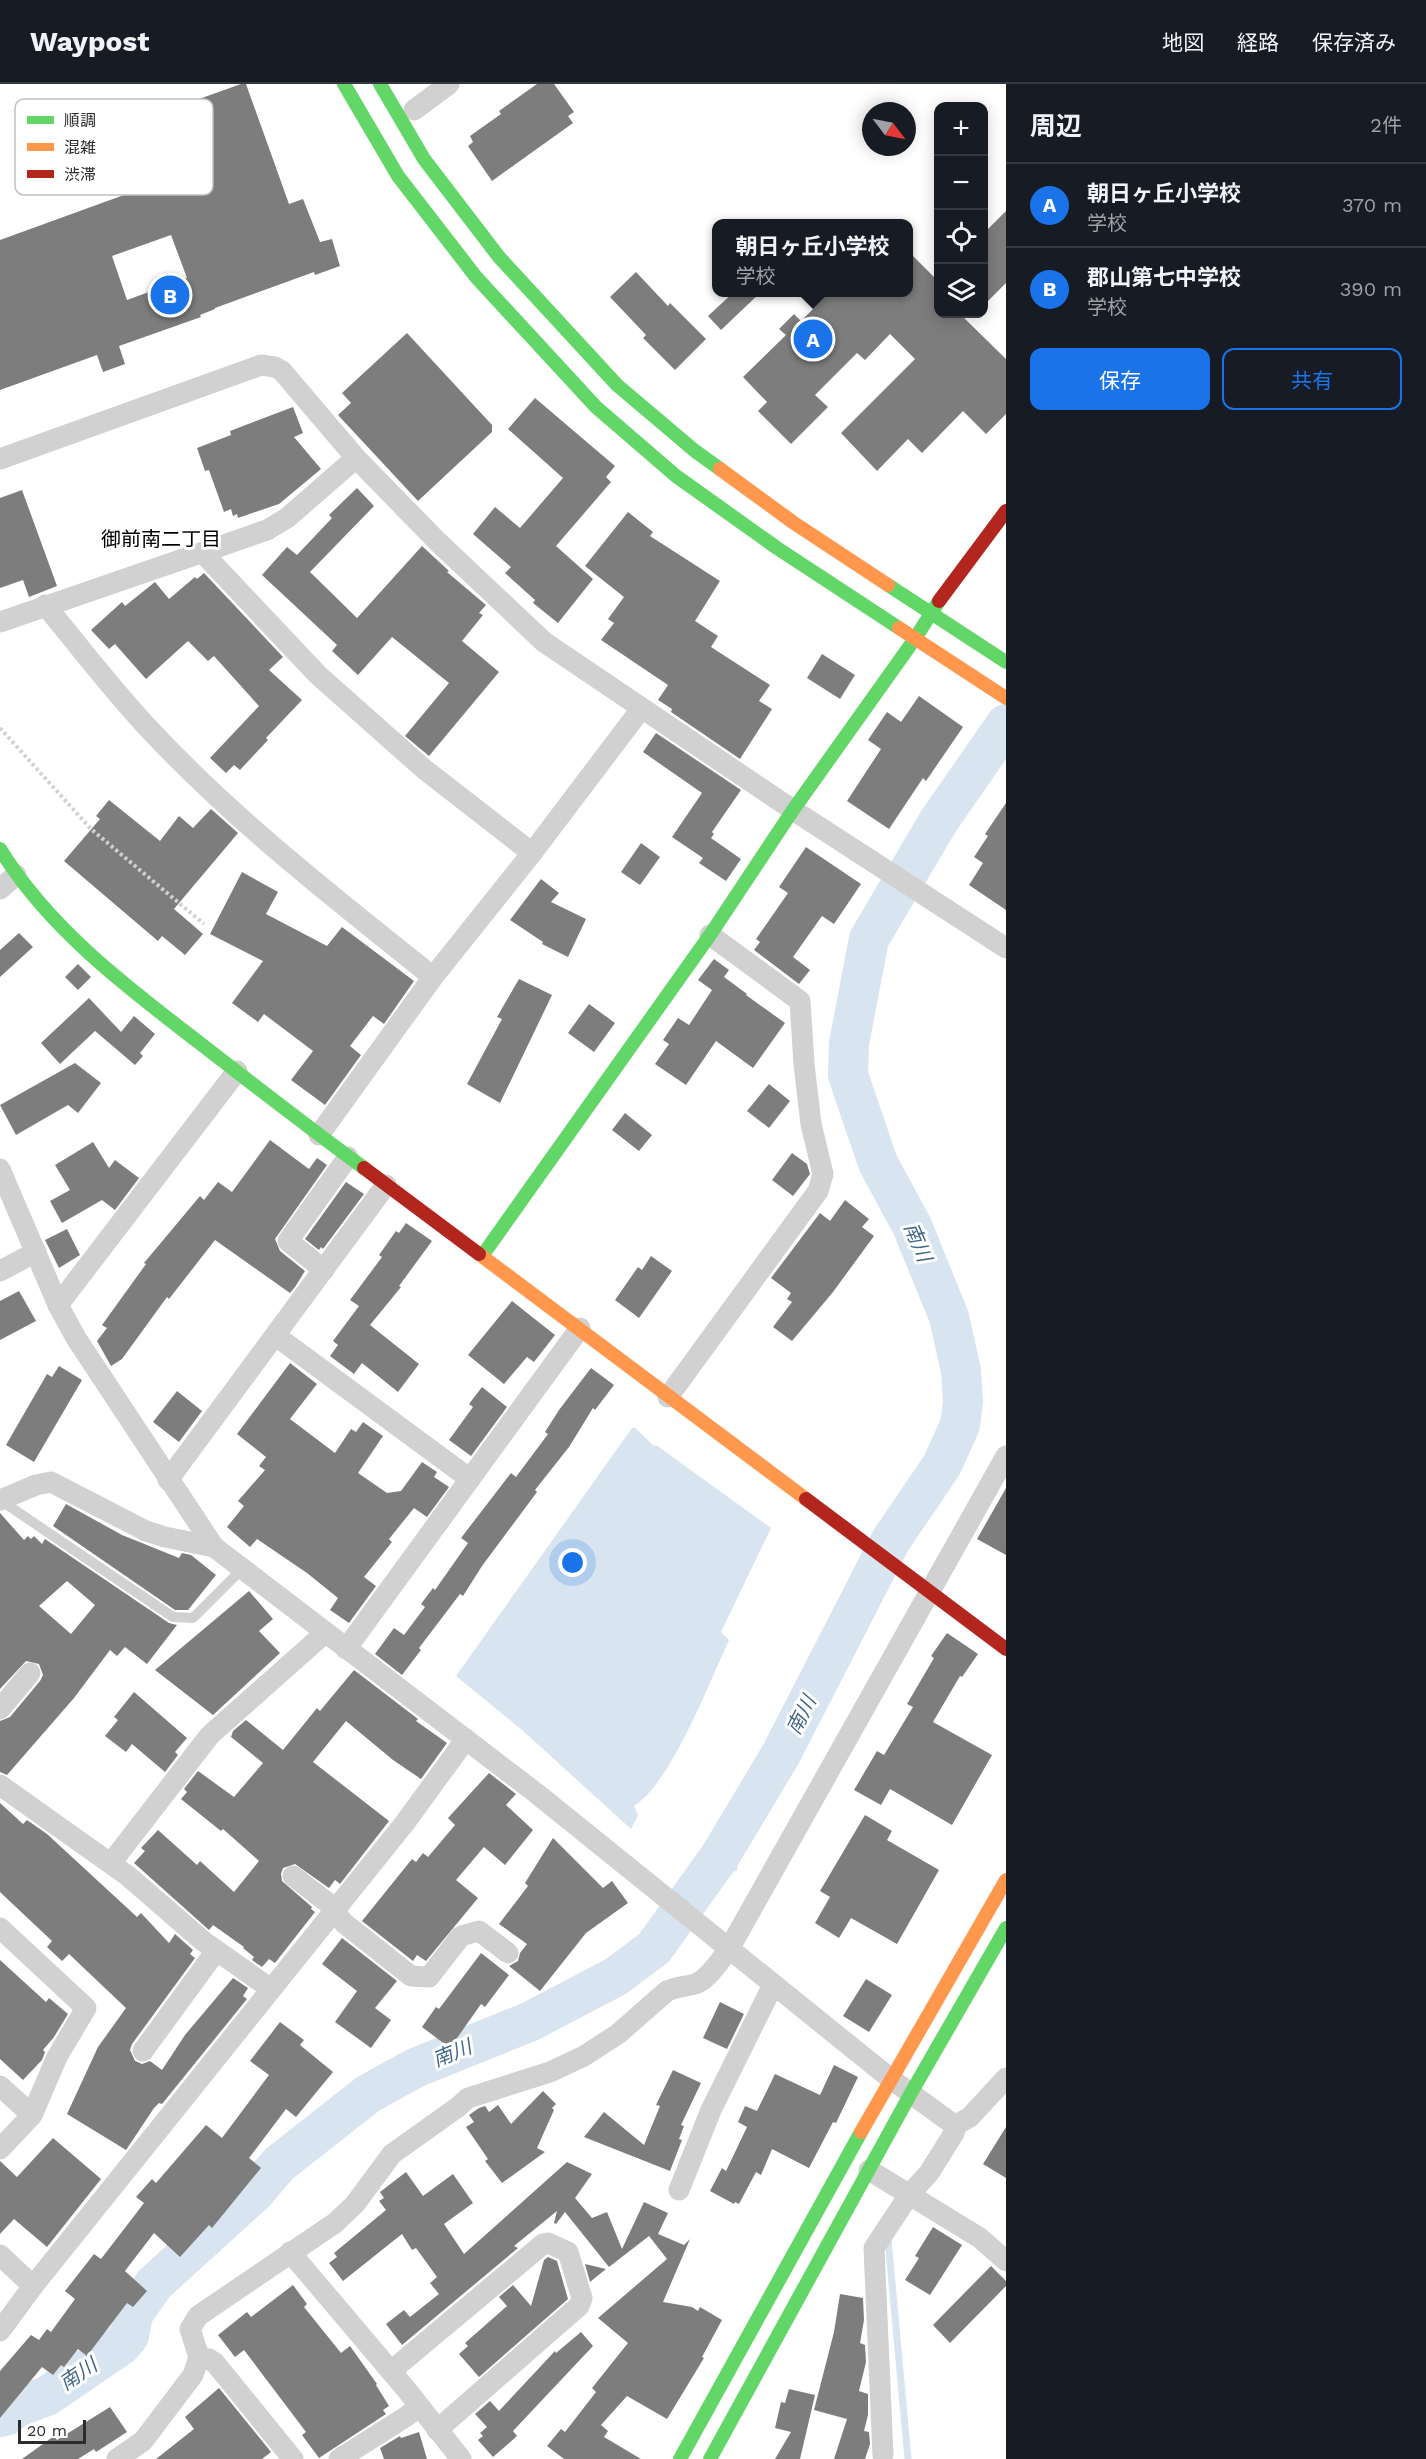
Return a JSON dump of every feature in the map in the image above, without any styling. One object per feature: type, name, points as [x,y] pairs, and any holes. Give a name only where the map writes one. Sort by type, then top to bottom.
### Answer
[{"type":"street","points":[[344,84],[398,176],[476,277],[596,407],[676,476],[777,548],[1006,698]]},
{"type":"street","points":[[380,84],[424,159],[499,257],[617,385],[695,452],[794,523],[1006,662]]},
{"type":"street","points":[[414,110],[449,84]]},
{"type":"street","points":[[0,459],[267,364],[282,371],[356,458],[437,541],[544,642],[793,810],[1006,948]]},
{"type":"street","points":[[0,622],[203,553],[277,525],[356,458]]},
{"type":"street","points":[[482,1256],[710,935],[793,810],[915,640],[930,613],[1006,511]]},
{"type":"street","points":[[203,553],[327,684],[424,769],[532,853]]},
{"type":"street","points":[[45,605],[152,732],[224,802],[321,887],[433,977]]},
{"type":"street","points":[[319,1134],[433,977],[532,853],[641,709]]},
{"type":"street","points":[[0,849],[8,882],[63,927],[108,970],[386,1185],[580,1328],[668,1397],[1006,1650]]},
{"type":"street","points":[[668,1397],[818,1191],[823,1179],[811,1124],[800,1001],[710,935]]},
{"type":"street","points":[[58,1305],[237,1071]]},
{"type":"street","points":[[324,1270],[288,1241],[348,1156]]},
{"type":"street","points":[[0,1169],[58,1305],[87,1357],[214,1547],[598,1841],[891,2079],[956,2125]]},
{"type":"street","points":[[168,1480],[386,1185]]},
{"type":"street","points":[[0,1271],[36,1252]]},
{"type":"street","points":[[346,1649],[580,1328]]},
{"type":"street","points":[[276,1336],[470,1479]]},
{"type":"street","points":[[117,2459],[143,2441],[193,2375],[199,2357],[190,2329],[198,2316],[340,2219],[355,2204],[392,2154],[468,2098],[550,2072],[584,2056],[618,2034],[667,1991],[676,1986],[694,1985],[701,1981],[729,1949],[926,1589],[1006,1456]]},
{"type":"street","points":[[0,1500],[27,1488],[51,1482],[146,1531],[214,1547]]},
{"type":"street","points":[[111,1863],[210,1735],[325,1633]]},
{"type":"street","points":[[0,1709],[30,1672]]},
{"type":"street","points":[[0,2331],[33,2286],[404,1824],[466,1739]]},
{"type":"street","points":[[0,1785],[111,1863],[216,1951],[271,1989]]},
{"type":"street","points":[[292,1876],[334,1910],[344,1923],[415,1978],[429,1977],[461,1936],[479,1931],[508,1953]]},
{"type":"street","points":[[680,2459],[891,2079],[1006,1880]]},
{"type":"street","points":[[0,1928],[86,2008],[57,2057],[32,2115],[0,2149]]},
{"type":"street","points":[[710,2459],[911,2093],[1006,1928]]},
{"type":"street","points":[[143,2050],[216,1951]]},
{"type":"street","points":[[679,2190],[711,2110],[773,1985]]},
{"type":"street","points":[[883,2455],[873,2256],[877,2243],[909,2194],[928,2173],[954,2133],[956,2125],[970,2117],[1006,2078]]},
{"type":"street","points":[[0,2086],[32,2115]]},
{"type":"street","points":[[869,2170],[980,2238],[1006,2261]]},
{"type":"street","points":[[391,2372],[543,2244],[549,2243],[568,2252],[582,2298],[579,2306],[438,2430]]},
{"type":"street","points":[[290,2252],[461,2459]]},
{"type":"street","points":[[0,2255],[33,2286]]},
{"type":"street","points":[[199,2357],[215,2363],[293,2459]]},
{"type":"street","points":[[339,2459],[419,2406]]},
{"type":"lane","points":[[0,1500],[173,1617],[193,1618],[243,1568]]},
{"type":"path","points":[[0,728],[91,829],[204,924]]},
{"type":"shaded area","points":[[632,1428],[771,1528],[721,1632],[729,1640],[700,1705],[662,1776],[648,1794],[634,1806],[638,1815],[631,1829],[522,1730],[456,1676]]},
{"type":"building","points":[[246,84],[289,204],[303,199],[320,242],[332,239],[340,266],[315,275],[314,272],[215,308],[200,315],[201,317],[119,346],[125,364],[103,372],[97,355],[0,390],[0,240],[124,195],[213,195],[213,99],[199,99]],"holes":[[[171,235],[187,278],[127,300],[112,256]]]},
{"type":"building","points":[[537,84],[554,84],[574,112],[568,116],[573,123],[492,181],[468,146],[473,142],[470,136],[501,114],[499,111]]},
{"type":"building","points":[[1006,211],[1006,283],[988,301],[988,264],[988,229]]},
{"type":"building","points":[[913,256],[934,277],[934,318],[964,318],[1006,359],[1006,414],[986,434],[963,411],[922,453],[908,439],[877,471],[841,433],[915,359],[890,334],[865,360],[857,353],[815,395],[828,407],[791,444],[758,411],[767,402],[743,377],[786,335],[779,329],[794,314],[801,321],[825,297],[913,297]]},
{"type":"building","points":[[636,272],[668,306],[670,303],[706,339],[675,370],[643,338],[646,335],[610,297]]},
{"type":"building","points":[[729,297],[756,297],[721,330],[708,316]]},
{"type":"building","points":[[407,333],[492,425],[492,432],[418,501],[338,415],[351,403],[342,393]]},
{"type":"building","points":[[535,398],[615,466],[606,477],[611,482],[556,546],[593,579],[558,623],[533,603],[535,600],[505,573],[511,567],[473,534],[495,507],[520,528],[563,478],[508,429]]},
{"type":"building","points":[[293,407],[303,433],[294,437],[321,469],[279,504],[238,518],[237,514],[233,516],[231,509],[224,512],[209,470],[205,471],[197,448],[231,435],[230,431]]},
{"type":"building","points":[[357,488],[374,506],[310,572],[357,618],[422,546],[449,571],[447,572],[486,605],[479,613],[483,615],[462,641],[499,672],[429,756],[405,736],[449,683],[392,637],[358,675],[332,651],[337,645],[262,575],[287,547],[297,555],[332,518],[329,515]]},
{"type":"building","points":[[22,490],[57,586],[29,597],[23,580],[0,588],[0,498]]},
{"type":"building","points":[[628,512],[653,532],[650,536],[720,581],[695,621],[718,636],[711,647],[770,685],[759,701],[772,709],[740,759],[671,712],[672,709],[658,700],[668,685],[601,640],[614,623],[608,619],[624,597],[585,566]]},
{"type":"building","points":[[204,573],[283,657],[269,670],[302,700],[240,770],[234,765],[226,773],[210,758],[259,706],[214,656],[208,661],[188,641],[146,679],[115,644],[109,649],[91,630],[122,602],[125,606],[155,582],[169,599],[195,577],[197,579]]},
{"type":"building","points":[[822,654],[855,675],[840,699],[807,678]]},
{"type":"building","points":[[919,696],[963,727],[926,781],[923,778],[889,829],[847,801],[881,749],[868,740],[887,712],[901,722]]},
{"type":"building","points":[[656,733],[741,790],[712,832],[714,834],[711,838],[741,859],[726,881],[699,863],[703,858],[672,837],[702,793],[643,752]]},
{"type":"building","points":[[109,800],[160,841],[179,816],[193,828],[211,809],[238,833],[174,909],[203,934],[185,955],[162,936],[158,941],[64,861],[100,819],[96,816]]},
{"type":"building","points":[[1006,803],[1006,910],[969,885],[983,863],[974,857],[988,836],[985,834]]},
{"type":"building","points":[[641,843],[660,857],[640,885],[621,872]]},
{"type":"building","points":[[806,847],[861,884],[834,924],[822,916],[793,957],[810,970],[799,984],[754,950],[760,942],[756,939],[788,893],[779,887]]},
{"type":"building","points":[[242,872],[278,892],[266,914],[327,946],[342,927],[414,981],[384,1024],[373,1016],[350,1046],[361,1055],[325,1105],[291,1080],[313,1051],[264,1014],[258,1022],[232,1003],[263,961],[210,934]]},
{"type":"building","points":[[541,879],[559,893],[551,902],[586,919],[568,957],[542,944],[543,942],[510,920]]},
{"type":"building","points":[[19,933],[33,947],[0,977],[0,950]]},
{"type":"building","points":[[714,959],[729,970],[724,977],[785,1023],[753,1068],[716,1041],[686,1085],[655,1064],[669,1044],[663,1040],[678,1018],[689,1025],[712,990],[698,980]]},
{"type":"building","points":[[78,964],[91,977],[78,990],[65,977]]},
{"type":"building","points":[[519,979],[552,995],[500,1103],[467,1084],[502,1019],[497,1017]]},
{"type":"building","points":[[89,998],[121,1032],[134,1016],[155,1034],[140,1053],[143,1056],[135,1065],[95,1031],[60,1064],[41,1043]]},
{"type":"building","points":[[589,1004],[615,1023],[594,1052],[568,1033]]},
{"type":"building","points":[[75,1063],[101,1083],[78,1113],[68,1105],[16,1135],[0,1105]]},
{"type":"building","points":[[769,1084],[790,1101],[769,1128],[747,1111]]},
{"type":"building","points":[[625,1113],[652,1135],[639,1151],[612,1130]]},
{"type":"building","points":[[270,1140],[309,1169],[317,1158],[327,1165],[275,1239],[280,1251],[305,1271],[295,1287],[290,1293],[215,1240],[169,1299],[167,1297],[122,1359],[111,1366],[97,1341],[107,1328],[102,1325],[146,1264],[144,1263],[200,1196],[204,1200],[218,1182],[232,1192]]},
{"type":"building","points":[[93,1142],[109,1168],[115,1160],[139,1178],[115,1210],[102,1200],[62,1223],[50,1201],[70,1190],[55,1165]]},
{"type":"building","points":[[792,1153],[807,1164],[810,1174],[793,1196],[772,1180]]},
{"type":"building","points":[[346,1182],[364,1194],[323,1249],[321,1247],[319,1250],[305,1239]]},
{"type":"building","points":[[845,1200],[869,1219],[862,1227],[874,1236],[833,1292],[792,1341],[773,1327],[792,1302],[787,1299],[791,1293],[771,1278],[820,1213],[830,1221]]},
{"type":"building","points":[[406,1223],[432,1241],[399,1286],[401,1287],[370,1325],[419,1364],[398,1392],[362,1363],[354,1374],[330,1356],[338,1345],[333,1341],[359,1306],[350,1300],[382,1257],[379,1255],[396,1231],[399,1233]]},
{"type":"building","points":[[67,1229],[80,1255],[59,1268],[45,1240]]},
{"type":"building","points":[[651,1256],[672,1271],[639,1318],[615,1300],[638,1267],[642,1270]]},
{"type":"building","points":[[19,1291],[36,1321],[0,1340],[0,1301]]},
{"type":"building","points":[[512,1301],[555,1335],[534,1362],[527,1357],[504,1384],[468,1355]]},
{"type":"building","points":[[290,1363],[317,1384],[290,1419],[335,1453],[351,1429],[356,1432],[363,1422],[383,1436],[358,1473],[387,1493],[401,1491],[422,1462],[437,1472],[434,1477],[449,1487],[427,1517],[414,1508],[389,1539],[392,1542],[364,1577],[376,1586],[349,1623],[330,1610],[338,1598],[307,1573],[257,1539],[250,1547],[227,1527],[244,1506],[238,1501],[265,1470],[259,1466],[266,1457],[237,1434]]},
{"type":"building","points":[[59,1366],[82,1380],[34,1462],[6,1445],[47,1374],[52,1377]]},
{"type":"building","points":[[591,1368],[614,1385],[595,1410],[593,1408],[569,1447],[535,1490],[537,1492],[482,1566],[463,1596],[460,1594],[419,1648],[421,1650],[402,1675],[375,1654],[394,1628],[404,1635],[425,1607],[421,1604],[433,1588],[435,1590],[468,1543],[461,1538],[511,1473],[516,1477],[548,1434],[545,1432],[559,1410]]},
{"type":"building","points":[[482,1387],[507,1407],[471,1456],[449,1440],[473,1407],[469,1404]]},
{"type":"building","points":[[177,1391],[202,1411],[179,1442],[153,1422]]},
{"type":"building","points":[[1006,1488],[1006,1555],[977,1539]]},
{"type":"building","points":[[66,1504],[122,1535],[179,1558],[182,1553],[191,1555],[216,1575],[188,1610],[175,1610],[53,1526]]},
{"type":"building","points":[[0,1513],[24,1540],[28,1536],[31,1539],[34,1536],[42,1544],[45,1539],[169,1623],[177,1625],[147,1664],[125,1647],[117,1656],[110,1650],[74,1698],[7,1775],[0,1772],[0,1721],[10,1717],[40,1681],[43,1675],[39,1664],[26,1661],[0,1689]],"holes":[[[67,1581],[95,1605],[71,1634],[39,1606]]]},
{"type":"building","points":[[249,1591],[273,1619],[259,1631],[280,1653],[213,1715],[155,1670]]},
{"type":"building","points":[[947,1633],[978,1654],[962,1677],[960,1676],[933,1722],[992,1755],[952,1825],[890,1789],[881,1805],[854,1790],[877,1751],[884,1755],[913,1707],[907,1704],[934,1658],[931,1656]]},
{"type":"building","points":[[354,1670],[418,1719],[416,1721],[447,1743],[421,1779],[393,1760],[346,1721],[313,1762],[389,1821],[340,1884],[335,1880],[329,1888],[295,1864],[283,1868],[282,1881],[315,1912],[275,1963],[269,1959],[262,1967],[252,1960],[254,1957],[244,1947],[213,1925],[209,1930],[134,1863],[145,1851],[141,1848],[158,1830],[197,1865],[200,1861],[234,1892],[259,1861],[223,1829],[221,1831],[181,1799],[187,1792],[184,1789],[198,1771],[234,1797],[263,1763],[231,1737],[233,1731],[246,1720],[283,1750],[317,1708],[320,1711]]},
{"type":"building","points":[[134,1692],[187,1738],[175,1752],[178,1755],[165,1772],[132,1744],[126,1752],[105,1736],[118,1720],[114,1717]]},
{"type":"building","points":[[489,1773],[516,1794],[506,1805],[533,1830],[505,1865],[484,1847],[456,1880],[478,1898],[426,1961],[417,1955],[413,1961],[362,1921],[412,1859],[416,1862],[423,1853],[428,1857],[455,1825],[448,1818]]},
{"type":"building","points":[[0,1803],[23,1824],[27,1820],[47,1834],[137,1917],[141,1913],[169,1943],[175,1934],[193,1950],[190,1954],[195,1958],[132,2044],[130,2050],[135,2061],[142,2064],[150,2061],[162,2070],[185,2035],[233,1978],[248,1988],[243,1996],[247,1999],[162,2104],[159,2103],[154,2108],[126,2150],[67,2114],[98,2047],[126,2008],[69,1954],[62,1961],[47,1947],[52,1941],[0,1892]]},
{"type":"building","points":[[865,1815],[892,1831],[887,1840],[939,1870],[897,1944],[851,1918],[839,1938],[815,1923],[830,1897],[820,1891]]},
{"type":"building","points":[[553,1838],[603,1888],[612,1881],[628,1903],[586,1933],[540,1991],[509,1966],[518,1961],[520,1953],[527,1944],[499,1924],[528,1886],[525,1883]]},
{"type":"building","points":[[342,1938],[397,1981],[375,2008],[391,2020],[371,2048],[335,2022],[357,1991],[322,1964]]},
{"type":"building","points":[[481,1953],[509,1975],[485,2007],[481,2004],[450,2048],[422,2027],[436,2007],[439,2009]]},
{"type":"building","points":[[0,1960],[46,2002],[49,1998],[68,2014],[43,2050],[45,2052],[42,2060],[23,2080],[0,2059]]},
{"type":"building","points":[[866,1979],[892,1995],[869,2032],[843,2016]]},
{"type":"building","points":[[720,2002],[744,2014],[727,2049],[703,2038]]},
{"type":"building","points":[[280,2022],[304,2040],[300,2045],[333,2072],[296,2117],[286,2109],[249,2158],[261,2168],[212,2228],[209,2225],[180,2257],[154,2233],[125,2271],[147,2291],[133,2307],[127,2303],[87,2356],[78,2349],[64,2367],[61,2365],[53,2375],[42,2367],[0,2418],[0,2371],[31,2335],[39,2340],[47,2329],[51,2332],[75,2299],[65,2291],[94,2254],[101,2259],[144,2203],[136,2197],[152,2179],[156,2183],[206,2125],[222,2138],[269,2075],[250,2061]]},
{"type":"building","points":[[834,2065],[858,2077],[836,2123],[833,2122],[809,2168],[772,2149],[761,2175],[756,2172],[739,2204],[735,2202],[734,2204],[710,2191],[722,2168],[726,2171],[747,2127],[738,2122],[745,2106],[757,2111],[775,2074],[820,2095]]},
{"type":"building","points":[[673,2070],[701,2083],[681,2125],[684,2126],[679,2139],[682,2140],[670,2171],[584,2137],[604,2112],[644,2145],[660,2106],[656,2105]]},
{"type":"building","points":[[543,2091],[556,2104],[552,2108],[554,2110],[537,2148],[545,2152],[502,2183],[485,2161],[488,2159],[466,2127],[474,2122],[469,2115],[485,2106],[489,2112],[498,2105],[511,2124]]},
{"type":"building","points":[[1006,2127],[1006,2178],[983,2164]]},
{"type":"building","points":[[53,2138],[101,2179],[47,2247],[14,2219],[0,2234],[0,2161],[17,2177]]},
{"type":"building","points":[[567,2162],[592,2174],[575,2198],[592,2218],[607,2212],[622,2249],[644,2202],[668,2213],[658,2234],[684,2245],[690,2239],[663,2302],[692,2307],[698,2311],[700,2307],[722,2320],[702,2357],[704,2358],[667,2419],[627,2396],[601,2425],[608,2431],[604,2437],[641,2459],[564,2459],[547,2446],[561,2429],[565,2432],[596,2392],[592,2388],[628,2343],[598,2318],[667,2259],[649,2236],[609,2267],[565,2212],[556,2224],[554,2223],[557,2211],[514,2246],[518,2248],[402,2345],[386,2324],[404,2310],[410,2317],[439,2294],[430,2283],[437,2277],[416,2248],[412,2250],[402,2234],[343,2281],[329,2263],[337,2257],[334,2253],[386,2210],[379,2201],[384,2198],[380,2192],[406,2172],[423,2196],[453,2174],[473,2203],[444,2224],[464,2254]]},
{"type":"building","points":[[933,2227],[962,2245],[930,2295],[905,2280],[919,2258],[915,2256]]},
{"type":"building","points":[[548,2257],[557,2261],[568,2299],[479,2377],[459,2354],[468,2346],[465,2343],[507,2306],[499,2297],[513,2285],[531,2306],[544,2260]]},
{"type":"building","points":[[585,2264],[606,2269],[590,2282]]},
{"type":"building","points":[[991,2266],[1006,2281],[1006,2286],[950,2343],[933,2325]]},
{"type":"building","points":[[293,2285],[307,2304],[304,2307],[341,2353],[350,2346],[377,2384],[389,2406],[383,2410],[386,2414],[319,2458],[302,2435],[306,2432],[244,2350],[235,2357],[218,2335],[247,2312],[251,2317]]},
{"type":"building","points":[[840,2294],[863,2298],[864,2320],[860,2343],[865,2345],[866,2362],[859,2391],[868,2394],[868,2415],[864,2431],[869,2432],[870,2444],[865,2459],[834,2459],[847,2419],[814,2410],[834,2332]]},
{"type":"building","points":[[581,2332],[593,2346],[513,2431],[517,2436],[493,2457],[478,2440],[483,2436],[480,2433],[487,2427],[475,2414],[490,2401],[499,2411],[555,2351],[556,2353]]},
{"type":"building","points":[[219,2388],[271,2452],[262,2459],[156,2459],[194,2429],[185,2417]]},
{"type":"building","points":[[789,2389],[815,2395],[800,2459],[775,2459],[791,2432],[775,2428],[781,2402],[785,2403]]},
{"type":"building","points":[[110,2407],[127,2432],[96,2452],[94,2449],[78,2459],[22,2459],[54,2436],[57,2440]]},
{"type":"building","points":[[419,2432],[427,2459],[384,2459],[380,2448],[400,2436],[401,2438]]},
{"type":"waterway","name":"南川","points":[[0,2417],[6,2416],[17,2407],[47,2396],[120,2346],[129,2336],[133,2314],[154,2284],[255,2192],[279,2164],[368,2094],[415,2068],[529,2022],[615,1977],[654,1948],[720,1856],[781,1754],[891,1540],[942,1465],[960,1425],[963,1402],[961,1371],[949,1317],[912,1226],[878,1163],[848,1075],[849,1043],[869,939],[938,822],[1006,724]]},
{"type":"waterway","points":[[720,1856],[734,1868]]},
{"type":"waterway","points":[[888,2239],[908,2459]]},
{"type":"traffic: fast","points":[[344,84],[398,176],[476,277],[596,407],[676,476],[777,548],[899,628]]},
{"type":"traffic: fast","points":[[380,84],[424,159],[499,257],[617,385],[695,451],[720,469]]},
{"type":"traffic: fast","points":[[888,585],[1006,662]]},
{"type":"traffic: fast","points":[[482,1256],[710,935],[793,810],[914,640],[939,601]]},
{"type":"traffic: fast","points":[[0,849],[42,905],[66,931],[118,979],[364,1168]]},
{"type":"traffic: fast","points":[[710,2459],[911,2093],[1006,1928]]},
{"type":"traffic: fast","points":[[680,2459],[861,2132]]},
{"type":"traffic: slow","points":[[720,469],[794,523],[888,585]]},
{"type":"traffic: slow","points":[[899,628],[1006,698]]},
{"type":"traffic: slow","points":[[479,1254],[806,1499]]},
{"type":"traffic: slow","points":[[861,2132],[1006,1880]]},
{"type":"traffic: jam","points":[[939,601],[1006,511]]},
{"type":"traffic: jam","points":[[364,1168],[479,1254]]},
{"type":"traffic: jam","points":[[806,1499],[1006,1649]]},
{"type":"place","name":"郡山第七中学校","points":[[170,295]]},
{"type":"place","name":"朝日ヶ丘小学校","points":[[813,339]]},
{"type":"district","name":"御前南二丁目","points":[[161,539]]}]
